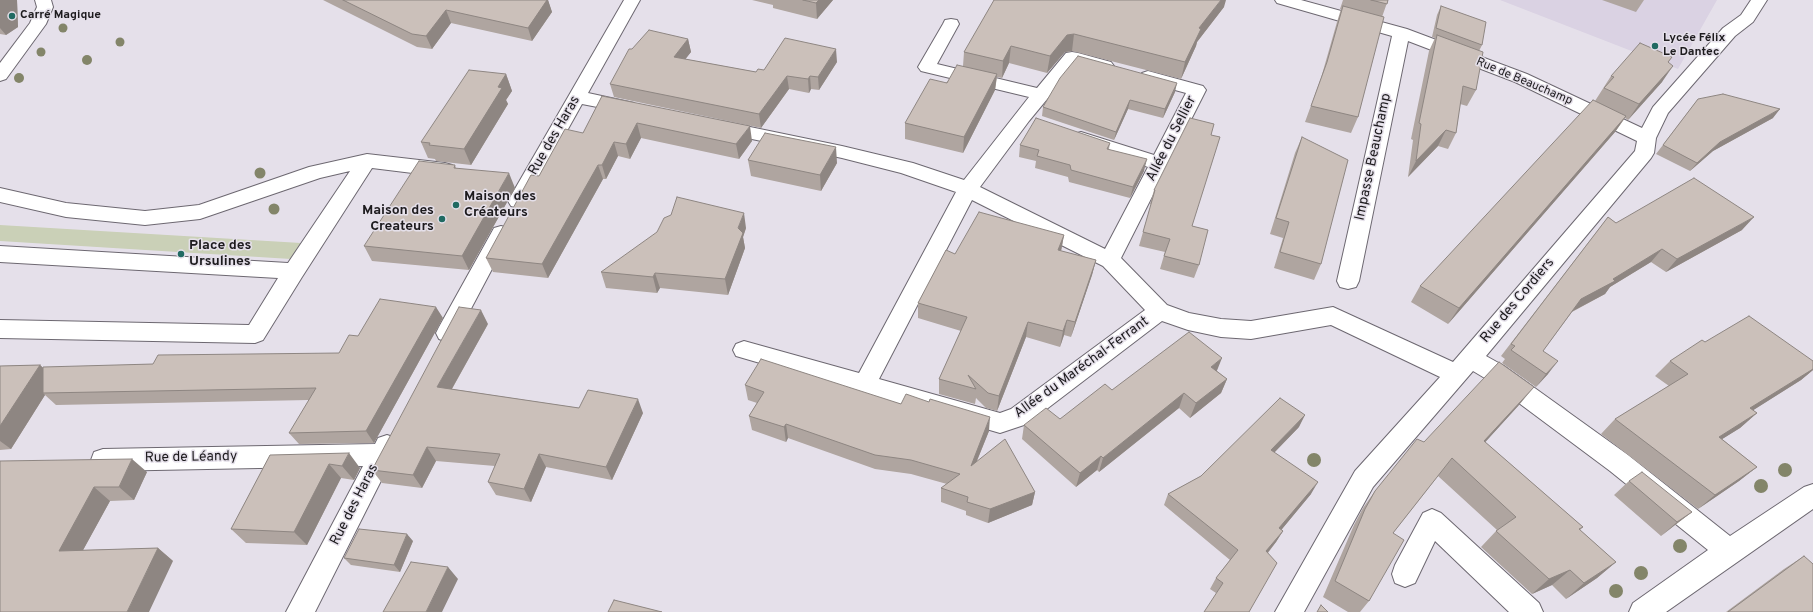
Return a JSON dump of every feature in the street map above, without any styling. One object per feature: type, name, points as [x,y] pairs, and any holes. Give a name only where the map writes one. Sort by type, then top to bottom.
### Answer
[{"type":"street","points":[[0,75],[38,24],[45,7],[43,0]]},
{"type":"street","name":"Rue des Haras","points":[[438,351],[530,180],[632,0]]},
{"type":"street","name":"Rue de Beauchamp","points":[[1283,0],[1401,33],[1520,78],[1648,138]]},
{"type":"street","name":"Rue des Cordiers","points":[[1288,612],[1364,479],[1463,366],[1644,153],[1648,138],[1660,111],[1729,32],[1747,18],[1759,0]]},
{"type":"street","points":[[951,24],[927,67],[1040,94]]},
{"type":"street","name":"Impasse Beauchamp","points":[[1348,281],[1401,33]]},
{"type":"street","name":"Allée du Sellier","points":[[968,189],[1040,94],[1072,57],[1197,90],[1110,260]]},
{"type":"street","points":[[578,97],[648,112]]},
{"type":"street","points":[[1022,117],[1043,124]]},
{"type":"street","points":[[702,123],[906,168],[968,189],[1110,260],[1159,311],[1188,321],[1222,328],[1251,330],[1333,316],[1463,366],[1496,373],[1620,463],[1729,551]]},
{"type":"street","points":[[1065,132],[1159,164]]},
{"type":"street","points":[[0,195],[66,210],[145,218],[200,212],[316,172],[367,161],[460,172]]},
{"type":"street","points":[[0,328],[254,334],[367,161]]},
{"type":"street","points":[[507,177],[530,180]]},
{"type":"street","points":[[865,384],[968,189]]},
{"type":"street","points":[[0,254],[294,271]]},
{"type":"street","name":"Allée du Maréchal-Ferrant","points":[[744,350],[1000,423],[1019,416],[1159,311]]},
{"type":"street","name":"Rue des Haras","points":[[300,612],[397,427]]},
{"type":"street","name":"Rue de Léandy","points":[[80,460],[382,455]]},
{"type":"street","points":[[1643,612],[1729,551],[1813,495]]},
{"type":"street","points":[[1405,574],[1432,521],[1529,612]]},
{"type":"shaded area","name":"Lycée Félix Le Dantec","points":[[1500,0],[1717,0],[1678,69]]},
{"type":"green space","points":[[0,225],[301,243],[291,259],[0,241]]},
{"type":"building","points":[[343,0],[547,0],[528,28],[446,10],[426,36],[412,34]]},
{"type":"building","points":[[803,0],[819,0],[816,3]]},
{"type":"building","points":[[994,0],[1221,0],[1199,28],[1201,29],[1185,62],[1074,34],[1067,35],[1050,56],[1011,46],[1003,61],[964,52]]},
{"type":"building","points":[[1371,0],[1388,0],[1387,4]]},
{"type":"building","points":[[1343,6],[1384,17],[1358,117],[1311,106],[1327,62]]},
{"type":"building","points":[[1441,6],[1486,22],[1482,45],[1436,28]]},
{"type":"building","points":[[649,30],[688,39],[674,57],[756,72],[758,69],[764,70],[785,38],[836,49],[818,77],[810,76],[808,79],[787,76],[759,114],[610,84],[629,49],[632,49]]},
{"type":"building","points":[[1437,35],[1483,52],[1476,90],[1463,86],[1456,133],[1446,130],[1416,161],[1421,124],[1419,123]]},
{"type":"building","points":[[1640,43],[1672,57],[1668,62],[1673,66],[1639,104],[1604,88],[1614,77],[1611,76]]},
{"type":"building","points":[[1078,56],[1177,83],[1165,109],[1130,100],[1116,132],[1043,107],[1060,78]]},
{"type":"building","points":[[957,65],[997,74],[964,137],[905,123],[930,79],[947,83]]},
{"type":"building","points":[[469,70],[506,74],[498,87],[502,88],[464,149],[429,145],[430,143],[421,142]]},
{"type":"building","points":[[1723,94],[1780,109],[1720,142],[1697,163],[1663,145],[1698,99]]},
{"type":"building","points":[[602,96],[750,126],[736,144],[637,123],[626,144],[614,142],[602,165],[598,165],[542,264],[486,258],[531,175],[539,176],[565,129],[583,133]]},
{"type":"building","points":[[1593,100],[1626,116],[1459,308],[1420,286]]},
{"type":"building","points":[[1036,118],[1110,143],[1107,149],[1147,159],[1133,187],[1071,170],[1070,165],[1037,156],[1039,150],[1020,145]]},
{"type":"building","points":[[1190,118],[1214,124],[1211,135],[1220,137],[1192,226],[1208,230],[1199,265],[1164,256],[1170,239],[1143,232],[1154,190]]},
{"type":"building","points":[[765,133],[836,147],[820,175],[748,160]]},
{"type":"building","points":[[1302,137],[1348,160],[1321,264],[1280,252],[1289,222],[1276,218]]},
{"type":"building","points":[[419,161],[455,165],[454,168],[509,173],[462,256],[364,246]]},
{"type":"building","points":[[1694,178],[1754,217],[1677,259],[1662,249],[1613,279],[1615,281],[1581,299],[1543,351],[1558,361],[1546,374],[1511,350],[1515,346],[1511,344],[1608,217],[1616,223]]},
{"type":"building","points":[[677,197],[744,213],[738,228],[743,233],[725,279],[655,273],[653,277],[601,272],[657,232],[664,218],[671,215]]},
{"type":"building","points":[[979,212],[1064,235],[1058,250],[1096,260],[1075,322],[1067,320],[1063,331],[1028,322],[999,396],[988,393],[968,375],[976,389],[939,379],[967,317],[918,303],[946,250],[955,254]]},
{"type":"building","points":[[380,299],[436,307],[366,431],[289,433],[316,388],[43,393],[43,367],[153,364],[158,355],[339,353],[349,335],[358,336]]},
{"type":"building","points":[[459,307],[481,310],[437,387],[579,408],[588,390],[638,399],[606,467],[539,454],[524,489],[488,482],[500,454],[427,447],[413,475],[372,470]]},
{"type":"building","points":[[1749,316],[1813,361],[1813,369],[1750,408],[1757,413],[1719,437],[1757,467],[1715,495],[1615,419],[1688,374],[1670,361],[1702,340],[1705,342]]},
{"type":"building","points":[[1189,332],[1222,358],[1211,367],[1227,379],[1196,403],[1184,393],[1103,458],[1101,456],[1080,473],[1024,425],[1046,408],[1060,419],[1105,384],[1112,390]]},
{"type":"building","points":[[761,359],[901,404],[906,394],[929,402],[930,399],[990,417],[971,466],[1005,439],[1035,492],[990,509],[967,502],[968,497],[941,488],[960,474],[911,460],[875,455],[786,424],[784,427],[749,416],[764,392],[745,385]]},
{"type":"building","points":[[1499,362],[1534,387],[1484,441],[1583,527],[1579,529],[1616,562],[1584,583],[1570,570],[1549,579],[1496,531],[1516,517],[1452,458],[1393,533],[1404,540],[1369,601],[1335,581],[1365,509],[1375,491],[1417,439],[1424,442]]},
{"type":"building","points":[[40,365],[0,426],[0,366]]},
{"type":"building","points":[[1280,398],[1305,415],[1271,450],[1318,482],[1279,528],[1283,531],[1266,551],[1277,563],[1249,612],[1204,612],[1223,583],[1216,578],[1238,550],[1168,494],[1201,476]]},
{"type":"building","points":[[349,453],[342,466],[329,464],[294,532],[231,529],[270,455]]},
{"type":"building","points":[[132,459],[119,487],[94,487],[59,551],[158,548],[127,612],[0,612],[0,461]]},
{"type":"building","points":[[1642,472],[1692,512],[1677,522],[1629,481]]},
{"type":"building","points":[[359,529],[407,534],[394,565],[344,558]]},
{"type":"building","points":[[1804,556],[1813,564],[1813,612],[1728,612]]},
{"type":"building","points":[[411,562],[448,567],[426,612],[383,612]]},
{"type":"building","points":[[614,600],[662,612],[608,612]]},
{"type":"building","points":[[1321,605],[1328,612],[1317,612]]},
{"type":"place","name":"Carré Magique","points":[[12,16]]},
{"type":"place","name":"Lycée Félix Le Dantec","points":[[1655,46]]},
{"type":"place","name":"Maison des Créateurs","points":[[456,205]]},
{"type":"place","name":"Maison des Createurs","points":[[442,219]]},
{"type":"place","name":"Place des Ursulines","points":[[181,254]]}]
